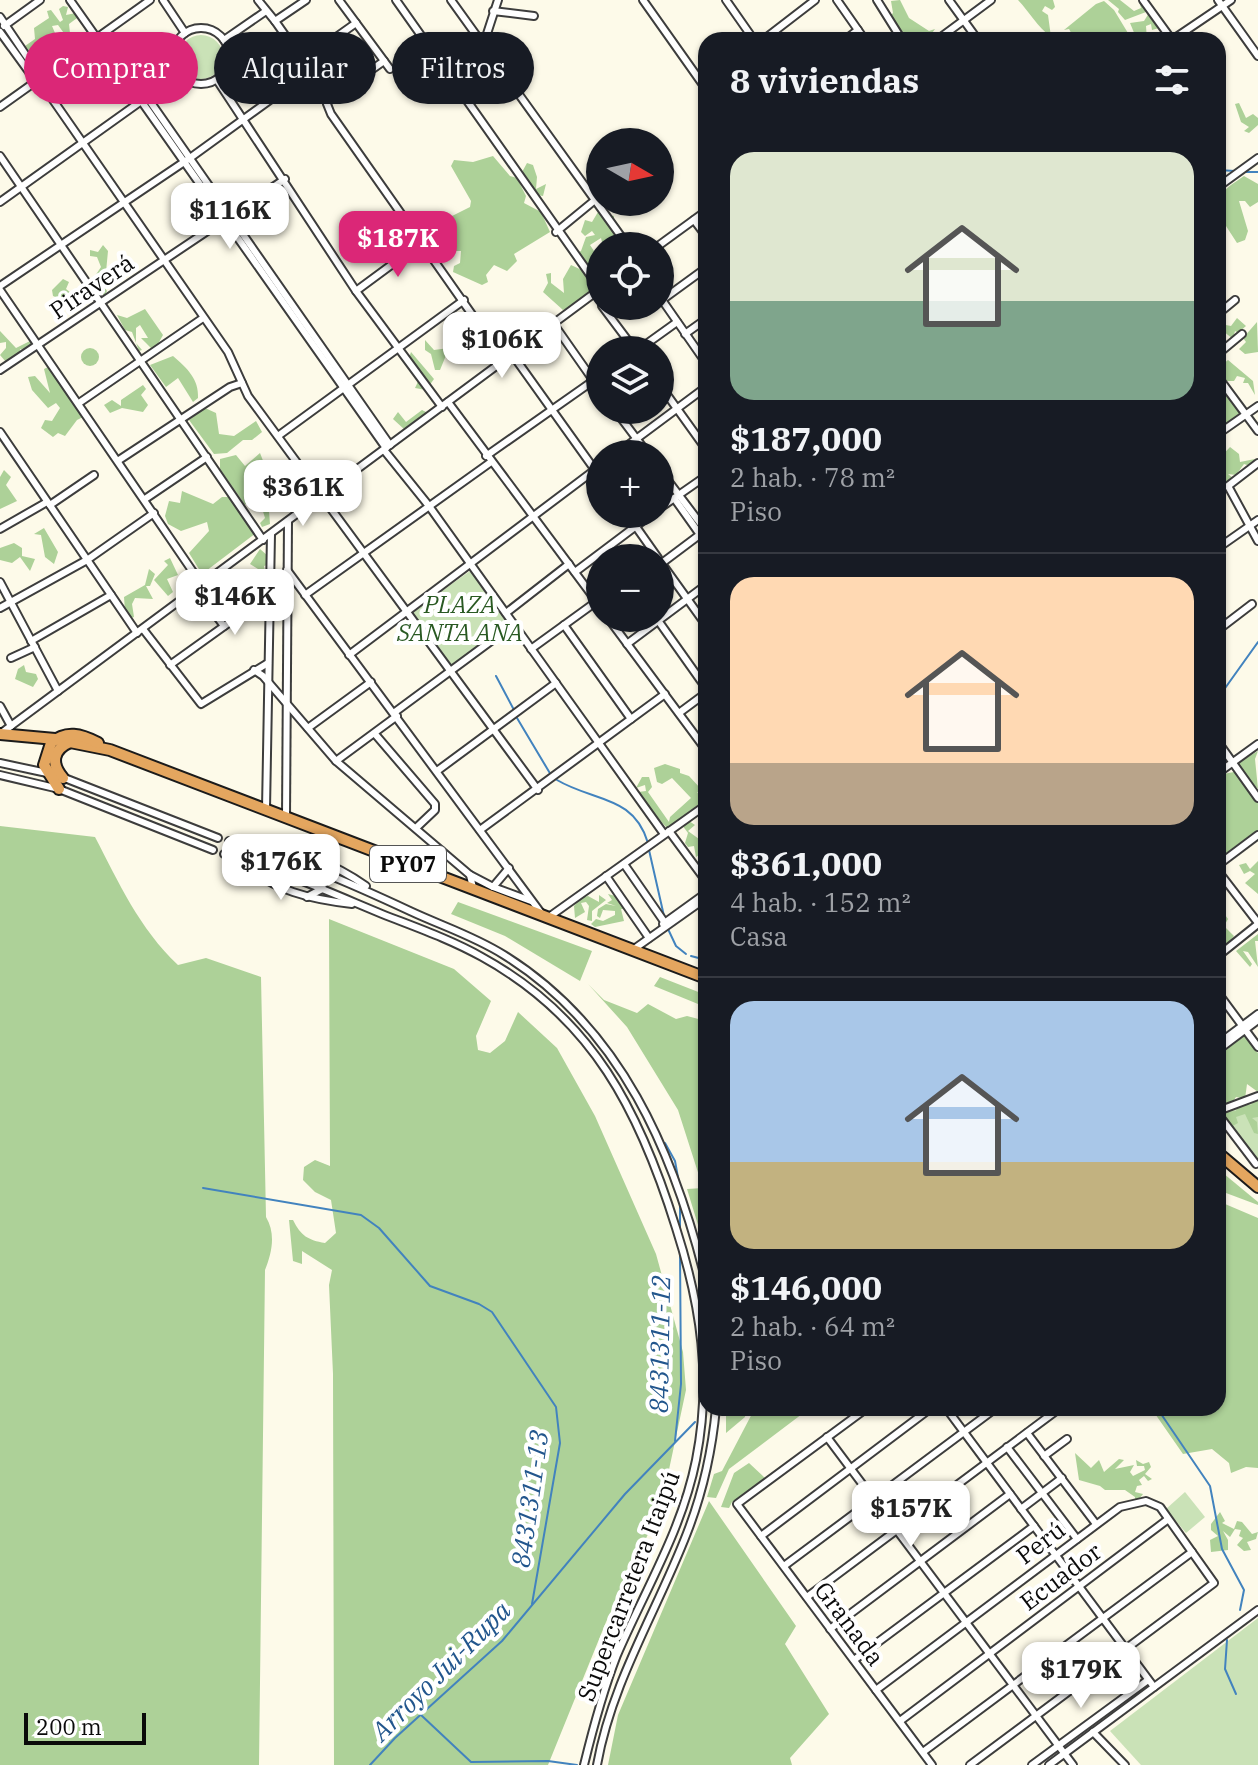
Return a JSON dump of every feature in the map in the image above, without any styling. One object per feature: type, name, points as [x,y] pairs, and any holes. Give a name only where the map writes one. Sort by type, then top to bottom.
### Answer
[{"type":"highway","name":"PY07","points":[[0,734],[55,739],[110,750],[698,975]]},
{"type":"highway","points":[[59,789],[46,773],[45,756],[55,739],[64,735],[84,735],[110,750]]},
{"type":"highway","points":[[63,778],[55,765],[55,756],[59,748],[72,742]]},
{"type":"highway","points":[[1226,1160],[1258,1187]]},
{"type":"street","points":[[2,29],[40,0]]},
{"type":"street","points":[[70,0],[98,32]]},
{"type":"street","points":[[105,32],[150,0]]},
{"type":"street","points":[[163,0],[184,32]]},
{"type":"street","points":[[258,0],[283,32]]},
{"type":"street","points":[[275,21],[306,0]]},
{"type":"street","points":[[339,0],[390,69]]},
{"type":"street","points":[[396,0],[586,273]]},
{"type":"street","points":[[451,0],[473,32]]},
{"type":"street","points":[[487,32],[498,0]]},
{"type":"street","points":[[643,0],[698,78]]},
{"type":"street","points":[[773,32],[815,0]]},
{"type":"street","points":[[837,0],[858,30],[855,32]]},
{"type":"street","points":[[877,0],[897,32]]},
{"type":"street","points":[[949,0],[972,32]]},
{"type":"street","points":[[948,32],[991,0]]},
{"type":"street","points":[[1143,0],[1166,32]]},
{"type":"street","points":[[1182,32],[1220,3],[1231,0]]},
{"type":"street","points":[[728,1],[749,32]]},
{"type":"street","points":[[1220,3],[1258,56]]},
{"type":"street","points":[[236,32],[266,11]]},
{"type":"street","points":[[493,11],[534,16]]},
{"type":"street","points":[[0,17],[2,29],[24,59]]},
{"type":"street","points":[[343,32],[356,23]]},
{"type":"street","points":[[187,32],[210,29],[214,32]]},
{"type":"street","points":[[376,67],[384,61]]},
{"type":"street","points":[[0,107],[24,90]]},
{"type":"street","points":[[56,104],[240,372],[242,383],[278,436],[538,790]]},
{"type":"street","points":[[0,202],[136,104]]},
{"type":"street","points":[[148,104],[470,565],[600,745],[698,871]]},
{"type":"street","points":[[233,104],[356,291],[586,586]]},
{"type":"street","points":[[224,626],[145,499],[0,288],[266,104]]},
{"type":"street","points":[[327,104],[504,360]]},
{"type":"street","points":[[525,104],[586,188]]},
{"type":"street","points":[[0,156],[263,540]]},
{"type":"street","points":[[1226,181],[1258,158]]},
{"type":"street","name":"Piraverá","points":[[1,367],[285,179]]},
{"type":"street","points":[[556,232],[586,207]]},
{"type":"street","points":[[674,234],[698,217]]},
{"type":"street","points":[[694,220],[698,225]]},
{"type":"street","points":[[356,291],[421,243]]},
{"type":"street","points":[[674,290],[698,274]]},
{"type":"street","points":[[0,734],[586,299]]},
{"type":"street","points":[[278,436],[464,300]]},
{"type":"street","points":[[1226,307],[1235,300]]},
{"type":"street","points":[[79,403],[203,318]]},
{"type":"street","points":[[674,318],[698,352]]},
{"type":"street","points":[[613,320],[625,336]]},
{"type":"street","points":[[656,336],[677,322]]},
{"type":"street","points":[[553,323],[586,365]]},
{"type":"street","points":[[685,334],[698,325]]},
{"type":"street","points":[[1226,347],[1242,334]]},
{"type":"street","points":[[512,354],[586,454]]},
{"type":"street","points":[[119,460],[180,418],[242,383]]},
{"type":"street","points":[[305,595],[366,555],[586,387]]},
{"type":"street","points":[[1226,388],[1258,431]]},
{"type":"street","points":[[625,424],[636,439],[698,393]]},
{"type":"street","points":[[674,405],[698,438]]},
{"type":"street","points":[[1226,429],[1258,406]]},
{"type":"street","points":[[0,432],[111,595],[203,704],[268,663]]},
{"type":"street","points":[[0,449],[8,444]]},
{"type":"street","points":[[145,499],[207,457]]},
{"type":"street","points":[[1258,463],[1228,485],[1258,541]]},
{"type":"street","points":[[0,529],[94,475]]},
{"type":"street","points":[[349,655],[586,476]]},
{"type":"street","points":[[674,498],[698,482]]},
{"type":"street","points":[[674,491],[698,524]]},
{"type":"street","points":[[0,608],[87,560],[154,513]]},
{"type":"street","points":[[1226,542],[1258,520]]},
{"type":"street","points":[[286,817],[288,521]]},
{"type":"street","points":[[575,572],[632,528]]},
{"type":"street","points":[[266,809],[271,534]]},
{"type":"street","points":[[674,549],[698,535]]},
{"type":"street","points":[[506,613],[569,564]]},
{"type":"street","points":[[287,570],[545,917],[698,810]]},
{"type":"street","points":[[0,582],[58,691]]},
{"type":"street","points":[[674,582],[698,614]]},
{"type":"street","points":[[170,665],[269,594],[287,586]]},
{"type":"street","points":[[674,608],[698,591]]},
{"type":"street","points":[[11,658],[111,595]]},
{"type":"street","points":[[1226,621],[1252,604]]},
{"type":"street","points":[[531,649],[586,611]]},
{"type":"street","points":[[336,761],[514,624]]},
{"type":"street","points":[[564,625],[631,719]]},
{"type":"street","points":[[618,632],[698,739]]},
{"type":"street","points":[[627,644],[641,632]]},
{"type":"street","points":[[666,632],[698,678]]},
{"type":"street","points":[[254,670],[336,761],[470,875],[532,902]]},
{"type":"street","points":[[308,728],[371,682]]},
{"type":"street","points":[[437,771],[556,683]]},
{"type":"street","points":[[480,830],[600,745],[665,694]]},
{"type":"street","points":[[679,713],[698,697]]},
{"type":"street","points":[[0,706],[10,726]]},
{"type":"street","points":[[0,726],[10,726]]},
{"type":"street","points":[[375,734],[435,804],[435,810],[416,828]]},
{"type":"street","points":[[1226,768],[1258,744]]},
{"type":"street","points":[[1226,753],[1258,798]]},
{"type":"street","points":[[0,763],[63,778],[218,838]]},
{"type":"street","points":[[0,775],[59,789],[213,850]]},
{"type":"street","points":[[266,788],[286,789]]},
{"type":"street","points":[[1226,861],[1258,835]]},
{"type":"street","points":[[229,841],[274,849],[323,863],[379,895]]},
{"type":"street","points":[[267,879],[267,867],[274,849]]},
{"type":"street","points":[[274,849],[501,953],[549,987],[591,1028],[626,1075],[652,1123],[698,1258]]},
{"type":"street","name":"Supercarretera Itaipú","points":[[224,854],[267,867],[456,944],[520,981],[573,1026],[617,1085],[647,1143],[696,1292],[698,1310]]},
{"type":"street","points":[[243,860],[267,879],[307,897],[359,905]]},
{"type":"street","points":[[307,897],[322,889],[326,872],[323,863]]},
{"type":"street","points":[[624,864],[665,923]]},
{"type":"street","points":[[493,887],[509,868]]},
{"type":"street","points":[[470,875],[474,890]]},
{"type":"street","points":[[606,876],[649,938]]},
{"type":"street","points":[[1226,879],[1258,924],[1226,950]]},
{"type":"street","points":[[659,930],[698,901]]},
{"type":"street","points":[[632,951],[698,902]]},
{"type":"street","points":[[1226,1003],[1258,1047]]},
{"type":"street","points":[[1226,1043],[1258,1014]]},
{"type":"street","points":[[1226,1039],[1258,1020]]},
{"type":"street","points":[[1226,1109],[1258,1096]]},
{"type":"street","points":[[1226,1123],[1256,1164]]},
{"type":"street","name":"Supercarretera Itaipú","points":[[584,1765],[606,1686],[684,1506],[699,1443],[701,1416]]},
{"type":"street","name":"Supercarretera Itaipú","points":[[597,1765],[619,1684],[690,1524],[712,1445],[715,1416]]},
{"type":"street","points":[[856,1416],[827,1437],[1073,1765]]},
{"type":"street","points":[[761,1536],[921,1416]]},
{"type":"street","points":[[952,1416],[1154,1687]]},
{"type":"street","points":[[784,1566],[985,1416]]},
{"type":"street","points":[[807,1597],[1049,1416]]},
{"type":"street","points":[[1027,1433],[1096,1524]]},
{"type":"street","points":[[699,1443],[706,1434],[712,1445]]},
{"type":"street","name":"Granada","points":[[827,1437],[737,1504],[932,1765]]},
{"type":"street","points":[[1044,1456],[1067,1439]]},
{"type":"street","points":[[1007,1447],[1077,1539]]},
{"type":"street","points":[[1021,1509],[1062,1478]]},
{"type":"street","points":[[830,1629],[1010,1494]]},
{"type":"street","name":"Perú","points":[[876,1690],[1120,1507],[1133,1502],[1154,1503],[1214,1583],[1125,1649]]},
{"type":"street","name":"Ecuador","points":[[900,1721],[1167,1520]]},
{"type":"street","points":[[854,1660],[1034,1526]]},
{"type":"street","points":[[923,1752],[1192,1552]]},
{"type":"street","points":[[643,1599],[654,1605]]},
{"type":"street","points":[[1049,1765],[1258,1610]]},
{"type":"street","points":[[970,1765],[1125,1649]]},
{"type":"street","points":[[1032,1765],[1148,1680]]},
{"type":"street","points":[[1093,1732],[1125,1765]]},
{"type":"green space","points":[[900,0],[909,18],[929,31],[935,29],[933,32],[899,32],[890,16],[893,13],[891,1]]},
{"type":"green space","points":[[1018,0],[1053,0],[1055,7],[1052,10],[1045,6],[1042,11],[1048,15],[1050,32],[1038,24]]},
{"type":"green space","points":[[1108,0],[1120,0],[1134,11],[1141,8],[1139,1],[1144,2],[1146,12],[1125,20],[1119,9]]},
{"type":"green space","points":[[1104,1],[1114,10],[1127,32],[1064,30]]},
{"type":"green space","points":[[68,7],[66,15],[76,13],[77,18],[69,24],[70,32],[63,32],[58,25],[52,26],[55,32],[34,32],[34,28],[49,18],[47,11],[51,10],[60,22],[63,20],[59,9]]},
{"type":"green space","points":[[1149,13],[1159,28],[1152,30],[1151,24],[1146,26],[1146,32],[1134,32],[1130,23],[1144,21]]},
{"type":"green space","points":[[198,35],[214,39],[214,75],[198,79]]},
{"type":"green space","points":[[1239,103],[1246,118],[1253,114],[1258,118],[1258,125],[1249,133],[1244,131],[1249,127],[1241,122],[1235,104]]},
{"type":"green space","points":[[493,156],[510,176],[517,178],[526,196],[524,203],[541,212],[550,232],[514,254],[517,261],[507,271],[494,265],[486,275],[488,282],[482,285],[453,272],[454,266],[460,263],[461,251],[448,251],[437,234],[440,222],[470,207],[471,201],[451,166],[454,160],[473,162]]},
{"type":"green space","points":[[527,163],[533,165],[537,177],[536,189],[546,184],[543,196],[537,195],[526,183],[527,177],[521,174]]},
{"type":"green space","points":[[1244,176],[1258,184],[1258,202],[1250,207],[1245,201],[1239,201],[1248,231],[1245,240],[1237,243],[1226,226],[1226,189]]},
{"type":"green space","points":[[596,216],[614,216],[614,232],[592,231],[586,232],[585,236],[581,232],[585,220],[592,222]]},
{"type":"green space","points":[[586,237],[586,263],[575,254],[581,251]]},
{"type":"green space","points":[[103,245],[108,251],[106,272],[112,285],[103,285],[107,291],[104,296],[93,279],[101,267],[97,257],[90,256],[90,250],[98,252]]},
{"type":"green space","points":[[571,265],[586,272],[586,294],[578,303],[563,310],[543,292],[548,283],[546,274],[551,273],[551,283],[564,293],[563,279]]},
{"type":"green space","points":[[63,279],[69,282],[66,289],[75,296],[72,301],[62,301],[55,310],[53,306],[58,298],[53,296],[52,290]]},
{"type":"green space","points":[[145,309],[163,335],[154,351],[141,338],[148,338],[140,325],[136,328],[136,343],[132,332],[125,330],[117,315],[127,318]]},
{"type":"green space","points":[[1237,318],[1246,326],[1238,333],[1235,331],[1233,339],[1226,333],[1226,325],[1231,326]]},
{"type":"green space","points":[[1257,322],[1258,352],[1245,354],[1239,349],[1246,342],[1243,338]]},
{"type":"green space","points":[[0,331],[16,348],[30,341],[29,333],[36,343],[26,351],[20,349],[21,353],[6,362],[0,355],[6,348],[6,342],[0,343]]},
{"type":"green space","points":[[425,340],[434,350],[449,348],[440,370],[435,370],[431,354],[425,350]]},
{"type":"green space","points":[[86,348],[94,348],[99,357],[97,364],[86,366],[81,361],[81,353]]},
{"type":"green space","points":[[411,352],[434,379],[429,386],[435,401],[432,402],[426,390],[415,388],[418,376],[409,358]]},
{"type":"green space","points":[[173,356],[194,380],[198,398],[193,402],[178,378],[166,387],[150,365]]},
{"type":"green space","points":[[1228,360],[1253,381],[1255,395],[1248,383],[1243,383],[1245,378],[1237,376],[1234,381],[1226,381]]},
{"type":"green space","points":[[50,366],[87,415],[77,420],[65,436],[58,433],[53,437],[41,428],[45,420],[52,421],[60,408],[56,403],[48,408],[32,390],[28,377],[35,376],[50,393],[44,369]]},
{"type":"green space","points":[[143,385],[146,389],[141,395],[148,405],[143,412],[122,408],[110,413],[104,405],[112,400],[121,406],[121,400]]},
{"type":"green space","points":[[1226,392],[1240,413],[1226,424]]},
{"type":"green space","points":[[205,408],[216,413],[219,434],[234,436],[256,421],[262,432],[252,440],[243,440],[227,453],[214,454],[189,420]]},
{"type":"green space","points":[[422,410],[428,413],[405,430],[393,419],[398,412],[406,422]]},
{"type":"green space","points":[[1230,447],[1239,454],[1240,462],[1255,459],[1250,466],[1244,464],[1236,475],[1228,474],[1233,478],[1227,482],[1226,481],[1226,451]]},
{"type":"green space","points":[[260,453],[275,491],[268,499],[270,524],[262,527],[260,523],[265,518],[261,505],[252,497],[245,505],[220,469],[220,459],[236,455],[245,466]]},
{"type":"green space","points":[[4,470],[11,477],[6,485],[17,501],[0,509],[0,477]]},
{"type":"green space","points":[[182,491],[213,504],[222,497],[231,497],[256,533],[202,574],[189,553],[209,531],[207,522],[181,531],[168,524],[165,516],[169,501],[180,503]]},
{"type":"green space","points":[[44,528],[58,552],[54,564],[45,557],[41,535],[34,534]]},
{"type":"green space","points":[[14,543],[22,548],[22,556],[35,559],[30,571],[20,557],[12,563],[0,560],[0,548]]},
{"type":"green space","points":[[260,549],[268,556],[267,565],[264,566],[267,580],[262,585],[268,588],[260,594],[252,577],[258,569],[250,564]]},
{"type":"green space","points":[[170,558],[178,575],[167,579],[173,592],[168,596],[154,580],[168,565],[164,561]]},
{"type":"green space","points":[[149,569],[155,574],[150,586],[146,586],[153,599],[135,598],[132,604],[134,617],[131,618],[125,611],[124,597],[145,585]]},
{"type":"green space","name":"PLAZA SANTA ANA","points":[[470,571],[510,624],[451,667],[411,613]]},
{"type":"green space","points":[[235,572],[249,583],[254,598],[250,605],[243,606],[231,598],[228,573]]},
{"type":"green space","points":[[24,665],[26,672],[36,674],[38,679],[33,687],[15,679],[18,669]]},
{"type":"green space","points":[[1258,751],[1255,759],[1258,789],[1236,764]]},
{"type":"green space","points":[[665,764],[680,769],[680,773],[689,776],[698,786],[698,805],[667,828],[638,796],[638,792],[646,791],[645,785],[636,788],[642,777],[649,777],[652,787],[648,792],[669,822],[670,817],[691,798],[672,778],[662,784],[657,782],[654,768]]},
{"type":"green space","points":[[1234,772],[1258,798],[1258,830],[1226,854],[1226,774]]},
{"type":"green space","points":[[689,821],[695,825],[688,831],[698,838],[696,857],[694,846],[688,847],[685,843],[688,833],[682,825]]},
{"type":"green space","points":[[0,826],[95,837],[141,920],[178,965],[206,958],[261,977],[266,1217],[272,1236],[265,1270],[259,1765],[0,1765]]},
{"type":"green space","points":[[1258,861],[1258,894],[1245,883],[1255,874],[1250,871],[1244,874],[1239,865],[1246,863],[1250,869]]},
{"type":"green space","points":[[608,894],[619,897],[626,909],[621,909],[624,921],[595,927],[591,924],[596,919],[603,921],[615,915],[615,911],[603,910],[600,918],[597,916],[598,909],[606,904],[616,906],[607,903],[612,900]]},
{"type":"green space","points":[[599,895],[606,900],[592,911],[592,921],[587,920],[589,906],[586,902],[581,903],[585,912],[575,918],[574,906],[581,898],[588,896],[599,902]]},
{"type":"green space","points":[[458,902],[592,951],[580,981],[505,936],[451,914]]},
{"type":"green space","points":[[329,919],[454,969],[491,1001],[476,1036],[478,1050],[490,1053],[505,1041],[518,1012],[557,1048],[595,1116],[656,1254],[683,1352],[686,1390],[661,1507],[606,1622],[548,1765],[334,1765],[333,1374],[329,1285],[332,1270],[302,1251],[302,1264],[293,1261],[289,1220],[293,1220],[310,1239],[319,1242],[325,1243],[336,1233],[331,1200],[315,1192],[303,1180],[304,1167],[315,1160],[330,1166]]},
{"type":"green space","points":[[1226,928],[1234,936],[1226,946]]},
{"type":"green space","points":[[1258,934],[1258,941],[1255,941],[1258,967],[1248,952],[1243,951],[1252,964],[1250,967],[1236,951]]},
{"type":"green space","points":[[660,977],[698,992],[698,1004],[654,986]]},
{"type":"green space","points":[[588,984],[604,1000],[637,1013],[648,1004],[676,1019],[687,1016],[698,1019],[698,1172],[678,1110],[627,1027]]},
{"type":"green space","points":[[1244,1036],[1251,1037],[1250,1044],[1258,1053],[1258,1092],[1247,1084],[1245,1099],[1236,1097],[1232,1103],[1226,1103],[1226,1047]]},
{"type":"green space","points":[[1258,1097],[1258,1117],[1252,1118],[1257,1122],[1258,1134],[1254,1133],[1245,1114],[1236,1117],[1238,1123],[1231,1127],[1226,1121],[1226,1112],[1236,1111],[1238,1104],[1251,1105]]},
{"type":"green space","points":[[1258,1099],[1258,1163],[1226,1120],[1226,1111]]},
{"type":"green space","points":[[1226,1176],[1258,1202],[1258,1205],[1226,1193]]},
{"type":"green space","points":[[698,1188],[698,1225],[687,1189]]},
{"type":"green space","points":[[1226,1204],[1258,1218],[1258,1468],[1246,1467],[1231,1473],[1229,1463],[1212,1449],[1183,1454],[1157,1416],[1226,1416]]},
{"type":"green space","points":[[726,1416],[745,1416],[745,1417],[726,1433]]},
{"type":"green space","points":[[751,1416],[799,1416],[729,1469],[716,1498],[707,1497],[714,1474],[722,1471]]},
{"type":"green space","points":[[1075,1453],[1091,1468],[1099,1460],[1104,1472],[1119,1459],[1124,1460],[1115,1469],[1134,1465],[1130,1472],[1133,1476],[1145,1470],[1144,1466],[1137,1466],[1136,1460],[1143,1464],[1149,1462],[1151,1467],[1145,1474],[1152,1479],[1148,1481],[1144,1476],[1139,1480],[1142,1485],[1137,1486],[1135,1492],[1143,1494],[1140,1498],[1146,1499],[1135,1502],[1135,1497],[1125,1490],[1105,1490],[1079,1480]]},
{"type":"green space","points":[[749,1463],[765,1478],[753,1492],[732,1502],[729,1508],[721,1507],[734,1473]]},
{"type":"green space","points":[[1185,1492],[1205,1517],[1186,1533],[1166,1509]]},
{"type":"green space","points":[[709,1501],[796,1626],[785,1644],[829,1714],[790,1758],[792,1765],[608,1765],[618,1715]]},
{"type":"green space","points":[[1220,1512],[1225,1521],[1222,1523],[1234,1529],[1237,1521],[1242,1522],[1252,1534],[1258,1532],[1256,1539],[1247,1542],[1251,1550],[1244,1551],[1237,1545],[1243,1538],[1239,1536],[1241,1530],[1235,1529],[1230,1537],[1223,1531],[1228,1540],[1228,1550],[1211,1552],[1210,1540],[1218,1536],[1211,1530],[1211,1524]]},
{"type":"green space","points":[[1258,1618],[1258,1765],[1141,1765],[1110,1731]]},
{"type":"waterway","points":[[1226,170],[1235,171]]},
{"type":"waterway","points":[[1245,172],[1258,172]]},
{"type":"waterway","name":"Arroyo Jui-Rupa","points":[[1226,687],[1258,642]]},
{"type":"waterway","points":[[496,676],[514,710]]},
{"type":"waterway","points":[[517,718],[551,775]]},
{"type":"waterway","points":[[557,780],[623,808],[642,827],[648,843]]},
{"type":"waterway","points":[[649,850],[664,916]]},
{"type":"waterway","points":[[668,929],[676,946],[686,954]]},
{"type":"waterway","points":[[691,956],[698,958]]},
{"type":"waterway","name":"8431311-12","points":[[665,1143],[675,1161],[679,1183]]},
{"type":"waterway","name":"8431311-13","points":[[203,1188],[361,1215],[379,1228],[430,1286],[492,1312],[556,1407],[560,1443],[532,1604]]},
{"type":"waterway","name":"8431311-12","points":[[680,1203],[680,1233]]},
{"type":"waterway","name":"8431311-12","points":[[675,1441],[681,1384],[680,1252]]},
{"type":"waterway","points":[[1162,1416],[1210,1486],[1222,1549],[1244,1590],[1240,1610]]},
{"type":"waterway","name":"Arroyo Jui-Rupa","points":[[370,1765],[395,1738],[502,1641],[625,1494],[695,1422]]},
{"type":"waterway","points":[[1227,1640],[1225,1669],[1236,1694]]},
{"type":"waterway","points":[[421,1715],[471,1762],[548,1761],[577,1765]]}]
